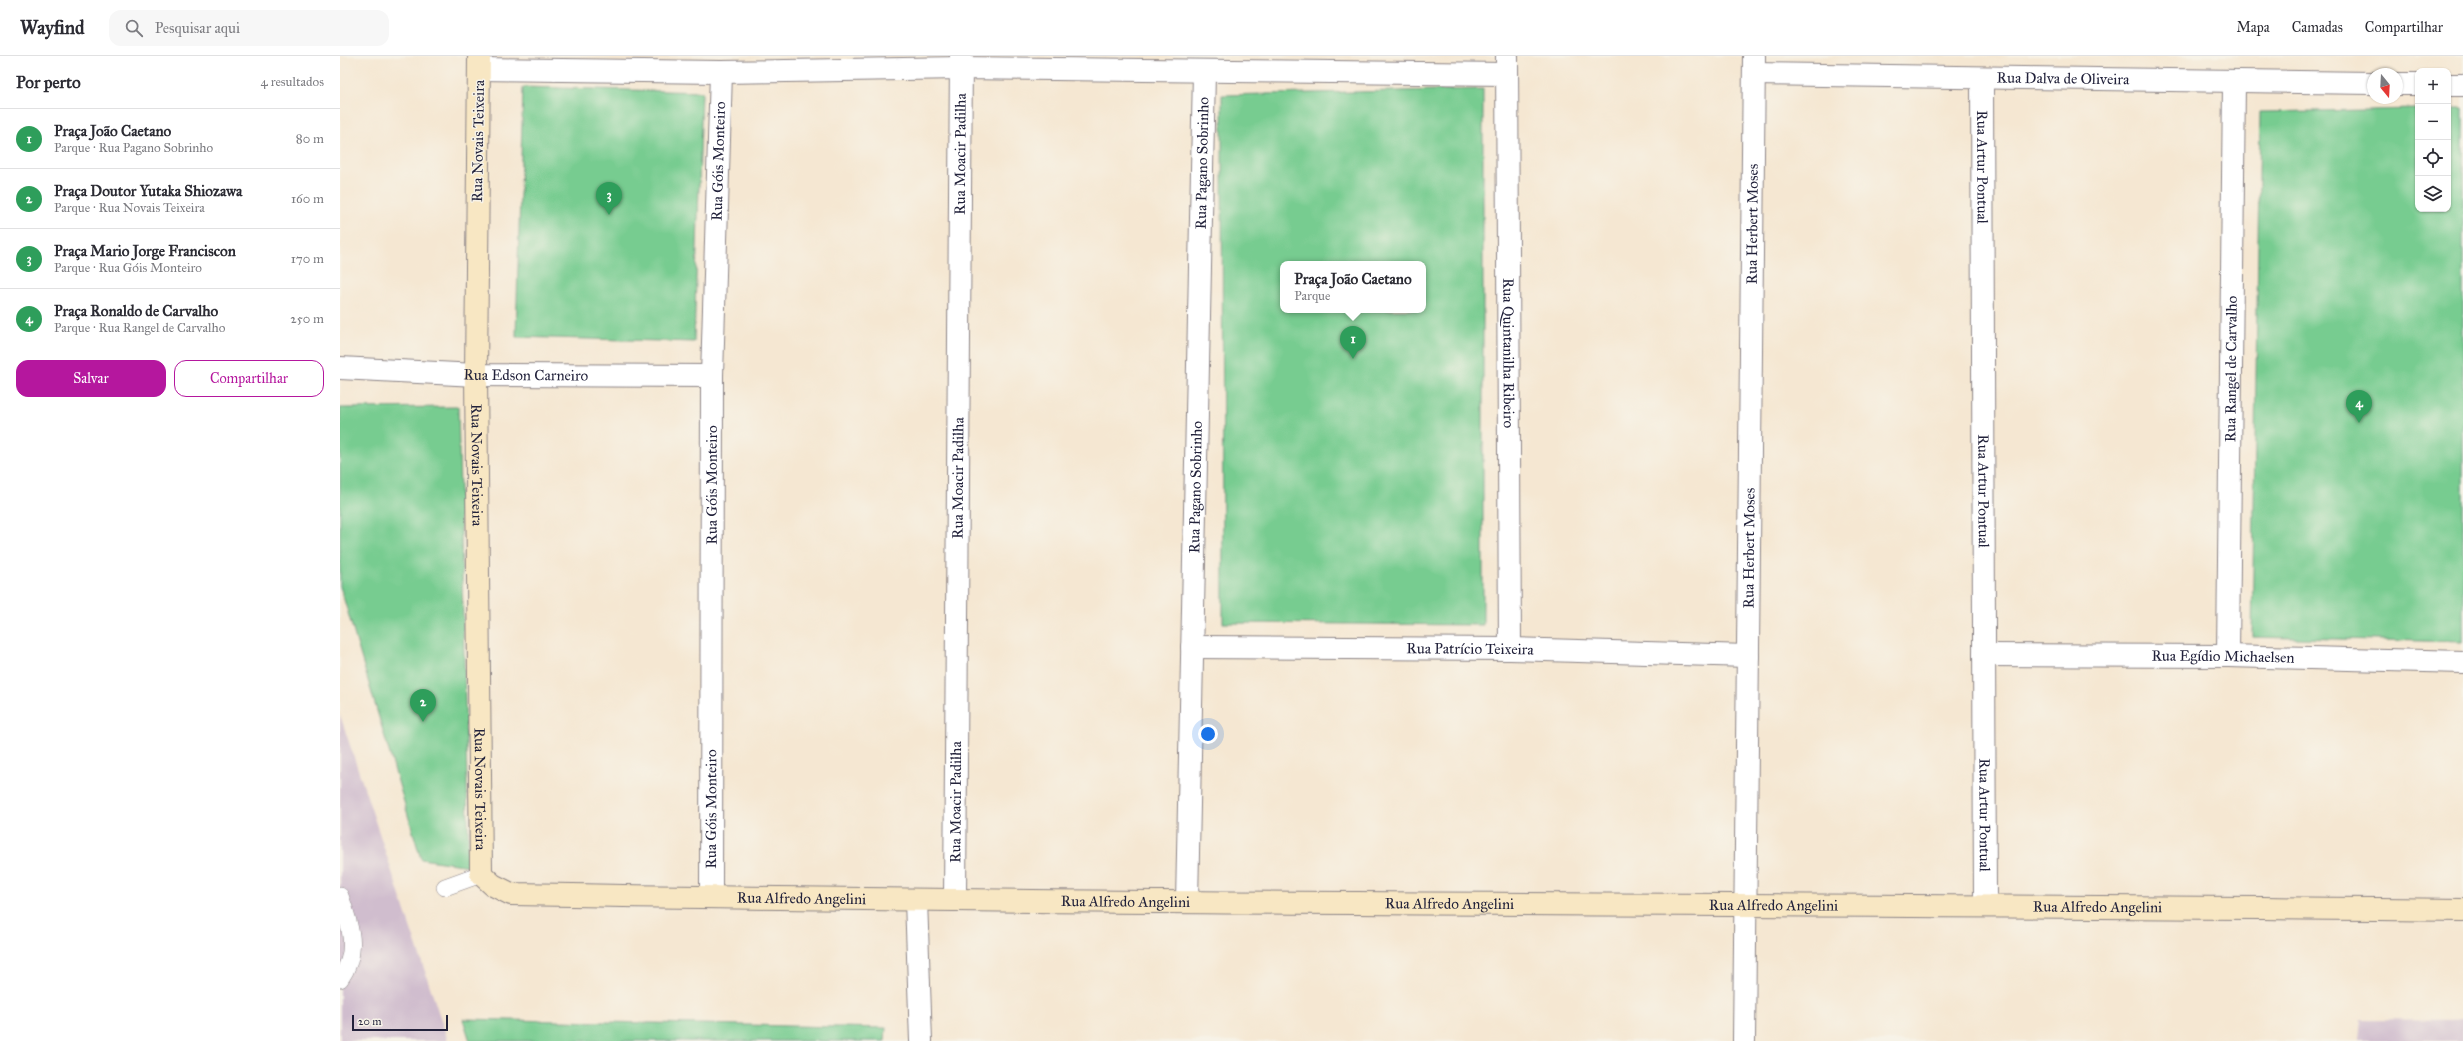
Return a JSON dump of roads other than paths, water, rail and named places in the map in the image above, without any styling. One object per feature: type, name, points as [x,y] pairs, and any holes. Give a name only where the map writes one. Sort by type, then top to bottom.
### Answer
[{"type":"street","points":[[479,62],[721,72],[961,62],[1204,72],[1507,65]]},
{"type":"street","name":"Rua Novais Teixeira","points":[[479,62],[476,375],[481,874]]},
{"type":"street","name":"Rua Moacir Padilha","points":[[955,900],[961,62]]},
{"type":"street","name":"Rua Quintanilha Ribeiro","points":[[1507,65],[1510,649]]},
{"type":"street","name":"Rua Dalva de Oliveira","points":[[1754,65],[1982,78],[2367,84]]},
{"type":"street","name":"Rua Herbert Moses","points":[[1744,1041],[1754,65]]},
{"type":"street","name":"Rua Góis Monteiro","points":[[711,897],[712,376],[721,72]]},
{"type":"street","name":"Rua Pagano Sobrinho","points":[[1187,902],[1204,72]]},
{"type":"street","name":"Rua Artur Pontual","points":[[1982,78],[1985,904]]},
{"type":"street","name":"Rua Rangel de Carvalho","points":[[2228,656],[2234,82]]},
{"type":"street","points":[[2403,84],[2415,84]]},
{"type":"street","points":[[2451,85],[2463,85]]},
{"type":"street","name":"Rua Edson Carneiro","points":[[340,368],[476,375],[712,376]]},
{"type":"street","name":"Rua Patrício Teixeira","points":[[1192,647],[1510,649],[1748,656]]},
{"type":"street","name":"Rua Egídio Michaelsen","points":[[1984,654],[2228,656],[2463,662]]},
{"type":"street","name":"Rua Alfredo Angelini","points":[[481,874],[493,885],[512,894],[916,900],[1746,906],[1985,904],[2463,910]]},
{"type":"street","points":[[916,900],[921,1041]]},
{"type":"lane","points":[[445,887],[481,874]]},
{"type":"lane","points":[[340,896],[350,927],[353,946],[348,968],[340,979]]},
{"type":"place","name":"Praça Mario Jorge Franciscon","points":[[609,215]]},
{"type":"place","name":"Praça João Caetano","points":[[1353,359]]},
{"type":"place","name":"Praça Ronaldo de Carvalho","points":[[2359,423]]},
{"type":"place","name":"Praça Doutor Yutaka Shiozawa","points":[[423,722]]}]
